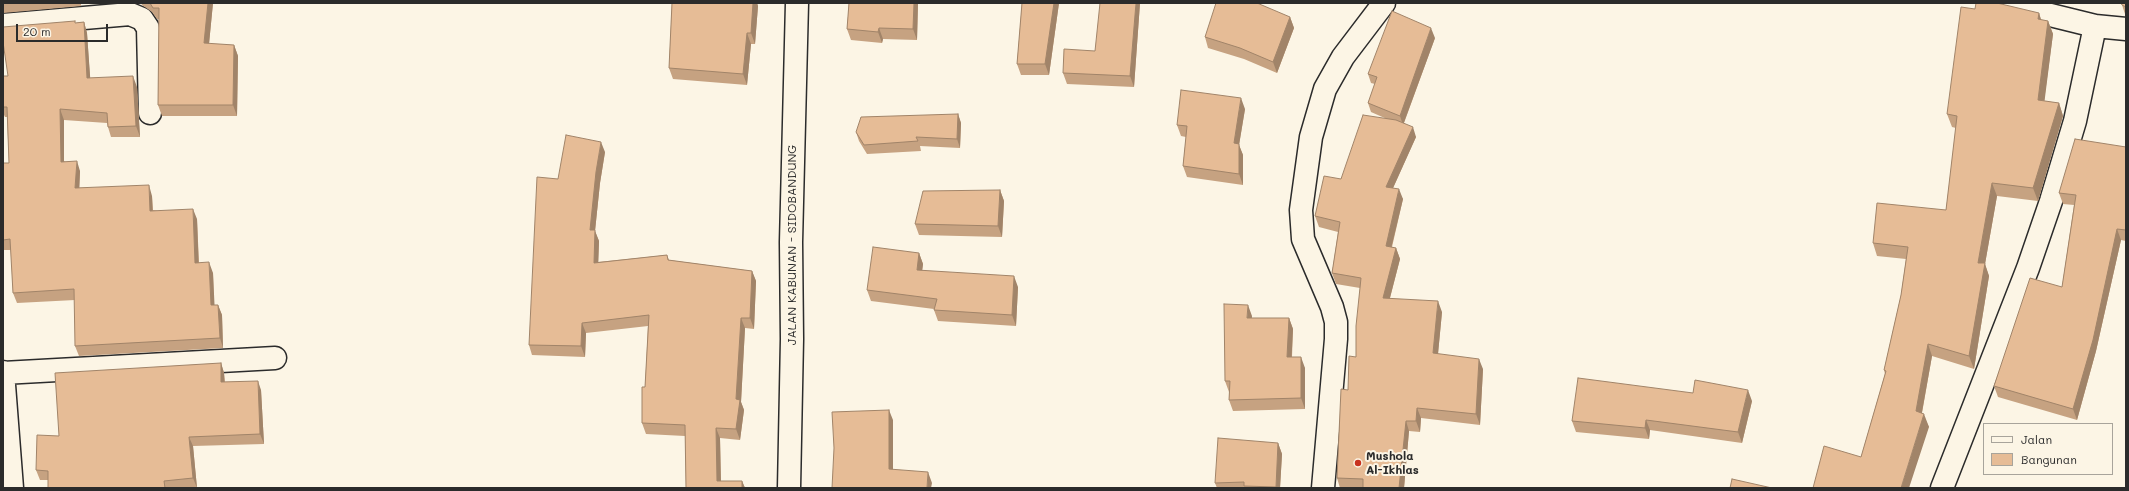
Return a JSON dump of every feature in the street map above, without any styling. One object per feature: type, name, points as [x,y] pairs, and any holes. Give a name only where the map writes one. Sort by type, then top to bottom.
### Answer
[{"type":"street","name":"JALAN KABUNAN - SIDOBANDUNG","points":[[788,488],[792,339],[790,242],[797,3]]},
{"type":"street","points":[[1323,488],[1336,339],[1336,322],[1332,307],[1303,239],[1301,210],[1311,137],[1325,89],[1343,57],[1384,3]]},
{"type":"street","points":[[2002,3],[2095,26],[2126,29]]},
{"type":"street","points":[[3,25],[130,14],[142,19],[148,28],[150,113]]},
{"type":"street","points":[[1942,488],[2028,268],[2051,201],[2075,122],[2095,26]]},
{"type":"street","points":[[12,488],[3,372],[275,358]]},
{"type":"building","points":[[150,3],[208,3],[204,43],[234,45],[233,105],[158,105],[159,8],[153,8]]},
{"type":"building","points":[[672,3],[753,3],[751,33],[747,33],[743,74],[669,68]]},
{"type":"building","points":[[849,3],[914,3],[913,29],[879,28],[878,32],[847,29]]},
{"type":"building","points":[[1022,3],[1054,3],[1045,64],[1017,64]]},
{"type":"building","points":[[1100,3],[1136,3],[1130,76],[1063,73],[1064,49],[1095,51]]},
{"type":"building","points":[[1216,3],[1257,3],[1290,17],[1273,62],[1240,48],[1205,37]]},
{"type":"building","points":[[1976,3],[1997,3],[2039,13],[2038,19],[2048,21],[2038,100],[2059,103],[2033,188],[1992,183],[1978,263],[1985,263],[1969,356],[1928,344],[1916,411],[1924,414],[1901,488],[1813,488],[1824,446],[1861,457],[1886,371],[1884,370],[1901,295],[1908,247],[1873,243],[1877,203],[1946,210],[1957,116],[1947,114],[1961,7],[1975,9]]},
{"type":"building","points":[[2121,3],[2126,3],[2126,7],[2122,5]]},
{"type":"building","points":[[1392,11],[1431,28],[1400,116],[1368,103],[1377,77],[1368,74]]},
{"type":"building","points":[[75,21],[75,23],[84,22],[87,78],[133,76],[136,126],[108,127],[107,113],[60,109],[61,162],[77,161],[75,188],[149,185],[150,211],[193,209],[195,263],[209,262],[211,305],[218,305],[220,338],[75,346],[74,289],[13,293],[10,239],[3,240],[3,163],[9,163],[7,107],[3,107],[3,76],[8,76],[3,42],[3,27]]},
{"type":"building","points":[[1181,90],[1241,98],[1234,143],[1239,144],[1239,174],[1183,166],[1187,126],[1177,125]]},
{"type":"building","points":[[958,114],[957,139],[916,137],[918,141],[864,145],[856,132],[861,117]]},
{"type":"building","points":[[1363,115],[1396,120],[1413,127],[1386,187],[1399,189],[1386,246],[1396,248],[1383,298],[1438,301],[1433,353],[1479,359],[1476,414],[1417,408],[1416,421],[1406,421],[1399,488],[1363,488],[1363,479],[1337,478],[1341,389],[1348,390],[1349,356],[1356,357],[1356,326],[1361,278],[1332,273],[1340,222],[1315,216],[1324,176],[1341,179]]},
{"type":"building","points":[[566,135],[601,142],[596,172],[590,230],[595,230],[594,263],[667,255],[668,260],[752,271],[750,318],[741,318],[736,399],[740,400],[736,429],[716,428],[717,481],[742,481],[742,488],[686,488],[685,425],[642,423],[642,387],[645,387],[649,315],[582,323],[581,346],[529,345],[537,177],[558,179]]},
{"type":"building","points":[[2075,139],[2126,147],[2126,230],[2117,229],[2093,340],[2073,409],[1994,386],[2030,278],[2062,287],[2076,195],[2059,193]]},
{"type":"building","points":[[1000,190],[998,226],[915,224],[923,191]]},
{"type":"building","points":[[873,247],[919,253],[917,270],[1014,276],[1012,315],[934,310],[937,299],[867,290]]},
{"type":"building","points":[[1224,304],[1248,305],[1247,318],[1289,318],[1287,357],[1301,357],[1301,398],[1229,400],[1230,381],[1225,381]]},
{"type":"building","points":[[221,363],[221,382],[258,381],[260,434],[189,437],[193,478],[164,481],[165,488],[48,488],[48,471],[36,470],[37,435],[59,436],[55,373]]},
{"type":"building","points":[[1578,378],[1693,393],[1695,380],[1748,390],[1738,432],[1646,420],[1645,428],[1572,421]]},
{"type":"building","points":[[889,410],[889,469],[928,472],[927,488],[832,488],[834,448],[832,412]]},
{"type":"building","points":[[1218,438],[1278,443],[1276,487],[1244,486],[1244,482],[1215,483]]},
{"type":"building","points":[[1732,479],[1772,488],[1730,488]]},
{"type":"place","name":"Mushola Al-Ikhlas","points":[[1358,463]]}]
